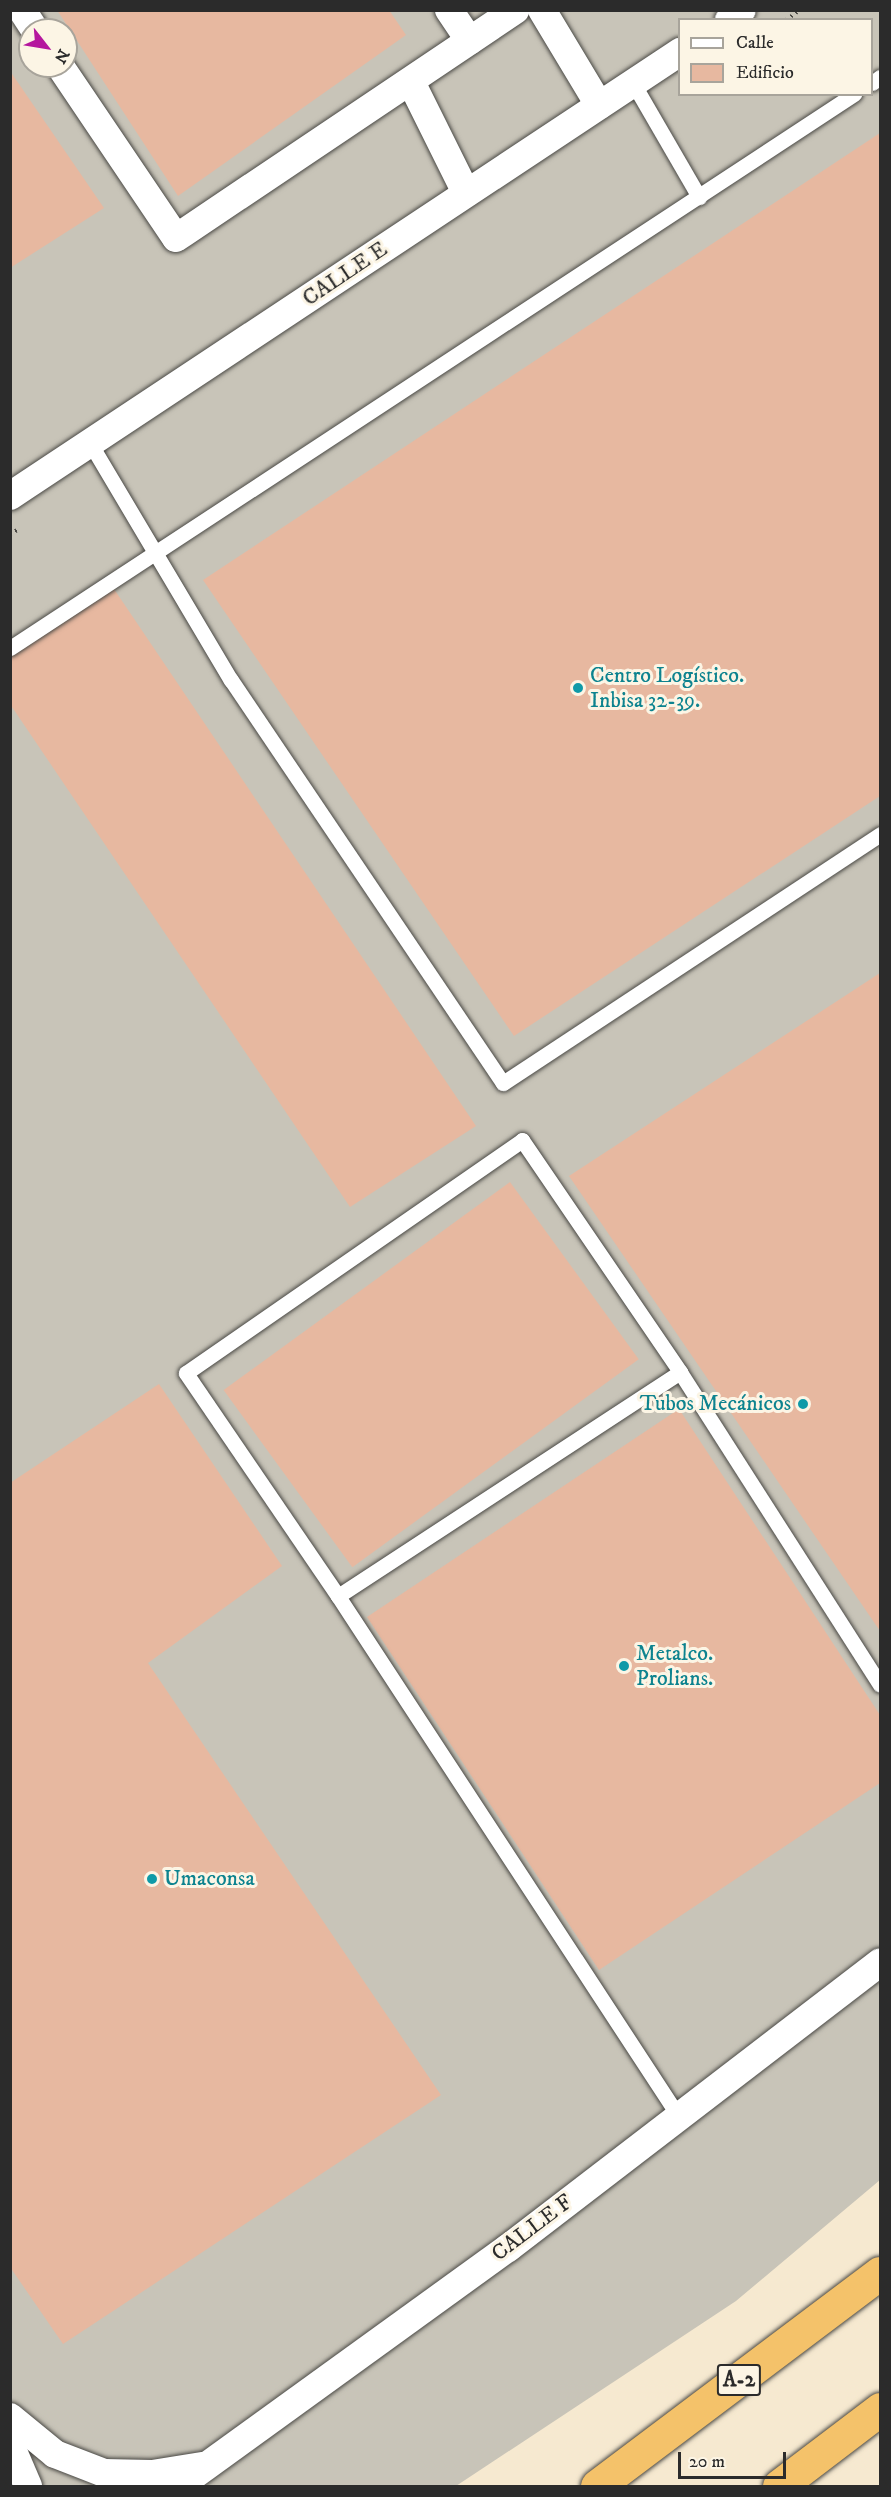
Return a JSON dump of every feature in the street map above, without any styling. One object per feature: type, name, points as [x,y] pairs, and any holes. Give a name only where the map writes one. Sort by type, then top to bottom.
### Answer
[{"type":"highway","name":"A-2","points":[[597,2487],[880,2272]]},
{"type":"highway","points":[[779,2487],[880,2409]]},
{"type":"street","points":[[449,10],[470,41]]},
{"type":"street","points":[[68,78],[176,238],[515,10]]},
{"type":"street","points":[[542,10],[599,105]]},
{"type":"street","name":"CALLE E","points":[[10,496],[678,53]]},
{"type":"street","points":[[411,82],[466,193]]},
{"type":"street","name":"CALLE F","points":[[179,2487],[508,2248],[880,1963]]},
{"type":"street","points":[[10,2417],[55,2454],[104,2473],[152,2474],[208,2465]]},
{"type":"street","points":[[10,2444],[26,2487]]},
{"type":"street","points":[[10,2478],[26,2487]]},
{"type":"lane","points":[[633,83],[699,197]]},
{"type":"lane","points":[[10,648],[851,96]]},
{"type":"lane","points":[[90,443],[154,555],[231,680],[504,1083],[880,834]]},
{"type":"lane","points":[[679,2117],[338,1596],[186,1373],[522,1140],[680,1372],[880,1685]]},
{"type":"lane","points":[[338,1596],[680,1372]]},
{"type":"shaded area","points":[[11,11],[880,11],[880,2180],[736,2301],[456,2486],[11,2486]]},
{"type":"building","points":[[57,10],[389,10],[406,35],[178,196],[78,42],[78,18],[62,18]]},
{"type":"building","points":[[10,71],[104,208],[10,268]]},
{"type":"building","name":"Centro Logístico. Inbisa 32-39.","points":[[880,133],[880,796],[514,1036],[203,580]]},
{"type":"building","points":[[114,589],[476,1126],[350,1207],[10,704],[10,655]]},
{"type":"building","name":"Tubos Mecánicos","points":[[880,973],[880,1631],[569,1176]]},
{"type":"building","points":[[510,1182],[639,1359],[352,1567],[224,1390]]},
{"type":"building","name":"Umaconsa","points":[[159,1384],[282,1566],[148,1663],[441,2095],[63,2344],[10,2267],[10,1483]]},
{"type":"building","name":"Metalco. Prolians.","points":[[679,1409],[880,1715],[880,1783],[599,1970],[367,1617]]},
{"type":"place","name":"Centro Logístico. Inbisa 32-39.","points":[[578,688]]},
{"type":"place","name":"Tubos Mecánicos","points":[[803,1404]]},
{"type":"place","name":"Metalco. Prolians.","points":[[624,1666]]},
{"type":"place","name":"Umaconsa","points":[[152,1879]]}]
